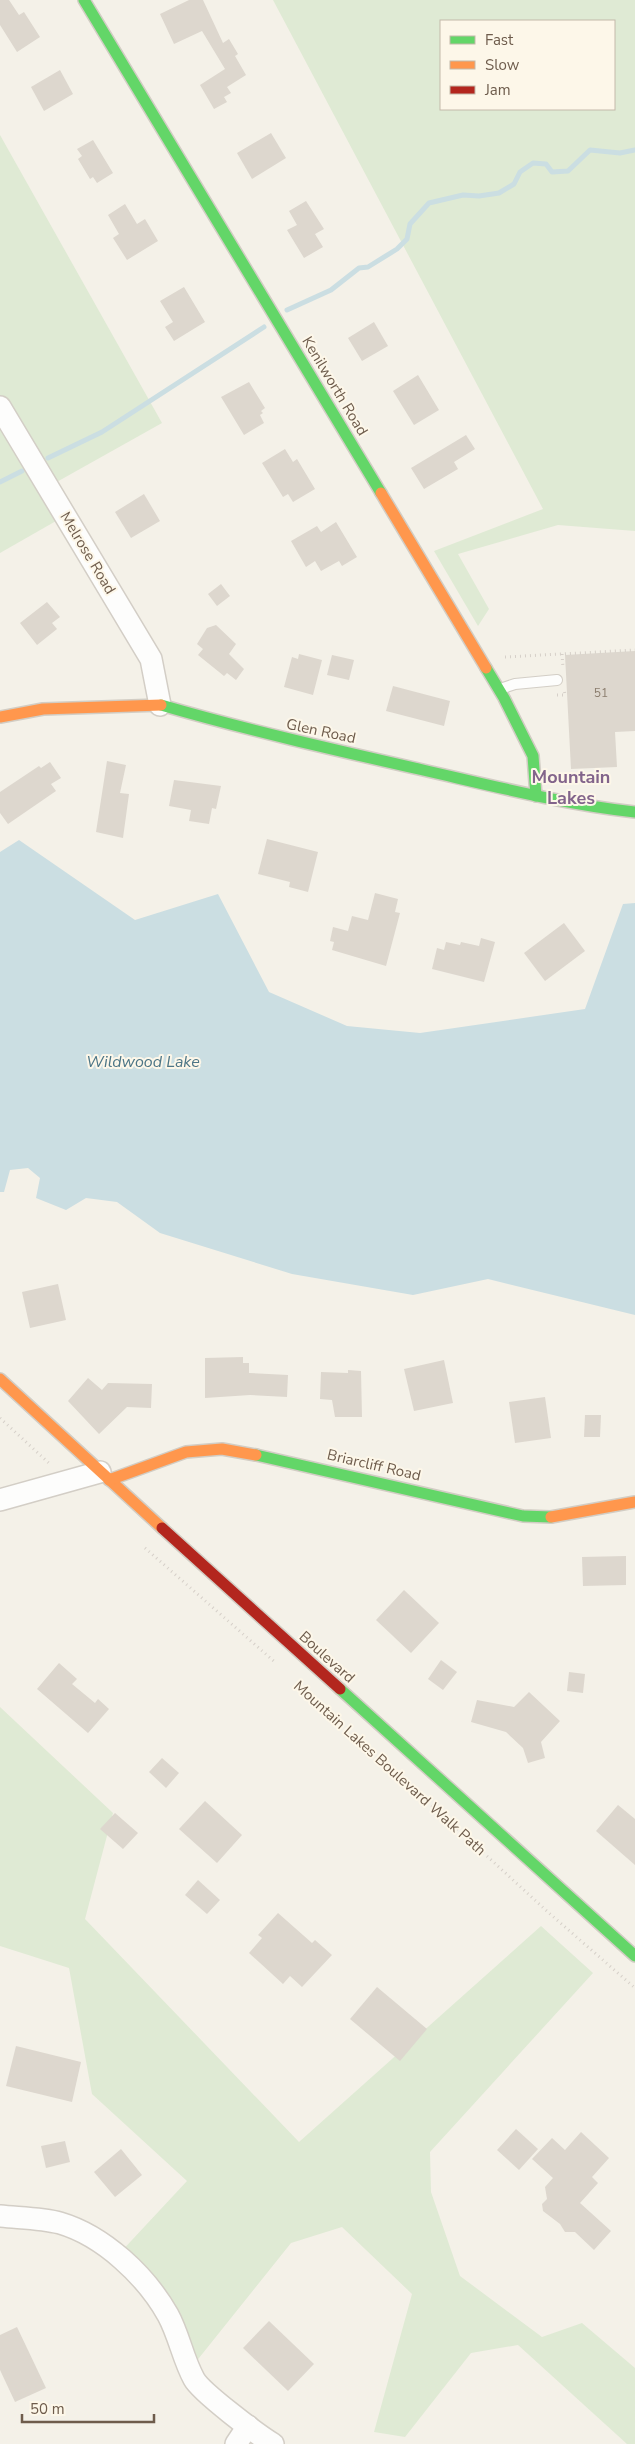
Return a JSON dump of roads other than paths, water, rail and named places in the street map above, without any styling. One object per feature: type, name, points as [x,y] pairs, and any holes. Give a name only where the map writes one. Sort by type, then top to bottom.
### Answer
[{"type":"street","name":"Kenilworth Road","points":[[84,0],[499,689],[533,756],[536,796]]},
{"type":"street","name":"Melrose Road","points":[[0,407],[152,659],[160,705]]},
{"type":"street","name":"Glen Road","points":[[0,717],[42,709],[160,705],[240,728],[536,796],[590,807],[635,812]]},
{"type":"street","name":"Boulevard","points":[[0,1379],[635,1956]]},
{"type":"street","name":"Briarcliff Road","points":[[105,1476],[186,1452],[222,1449],[277,1458],[523,1516],[549,1517],[635,1502]]},
{"type":"street","points":[[0,1500],[105,1476]]},
{"type":"street","points":[[0,2216],[60,2223],[91,2237],[119,2257],[152,2291],[168,2316],[194,2380],[248,2426],[273,2444]]},
{"type":"street","points":[[236,2444],[248,2426]]},
{"type":"lane","points":[[499,689],[515,684],[557,680]]},
{"type":"water","name":"Wildwood Lake","points":[[19,840],[135,920],[218,894],[269,992],[347,1026],[420,1033],[585,1009],[623,904],[635,903],[635,1315],[488,1279],[413,1295],[292,1274],[160,1233],[117,1202],[86,1198],[66,1210],[36,1198],[40,1178],[28,1168],[10,1170],[4,1192],[0,1192],[0,852]]},
{"type":"waterway","points":[[287,310],[331,290],[359,268],[368,267],[397,249],[407,239],[410,224],[429,203],[463,195],[479,196],[499,193],[514,184],[520,172],[533,163],[546,164],[552,172],[568,171],[590,150],[620,153],[635,150]]},
{"type":"waterway","points":[[48,458],[102,432],[264,327]]},
{"type":"waterway","points":[[0,482],[22,471]]},
{"type":"district","name":"Mountain Lakes","points":[[571,788]]}]
